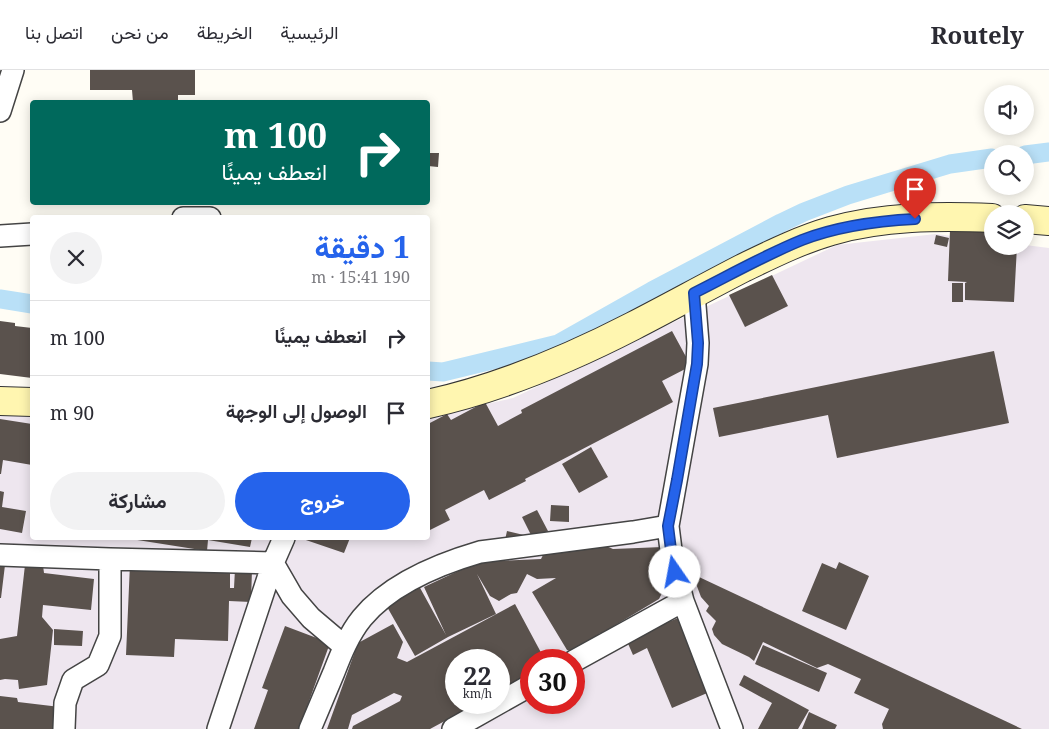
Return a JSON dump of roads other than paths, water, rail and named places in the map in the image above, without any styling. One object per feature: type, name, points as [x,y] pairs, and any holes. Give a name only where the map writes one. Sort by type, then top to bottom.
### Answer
[{"type":"main road","points":[[430,403],[509,381],[561,361],[802,240],[832,231],[879,221],[955,217],[984,218]]},
{"type":"main road","points":[[1034,220],[1049,221]]},
{"type":"main road","points":[[0,401],[30,402]]},
{"type":"street","points":[[0,111],[12,70]]},
{"type":"street","points":[[0,236],[30,234]]},
{"type":"street","points":[[694,293],[698,343],[697,364],[668,526],[672,558],[683,600],[732,729]]},
{"type":"street","points":[[310,729],[344,646],[361,619],[378,601],[401,585],[456,559],[480,552],[668,526]]},
{"type":"street","points":[[218,729],[273,563],[283,540]]},
{"type":"street","points":[[0,555],[273,563]]},
{"type":"street","points":[[64,729],[65,703],[73,680],[98,665],[110,636],[110,559]]},
{"type":"street","points":[[273,563],[292,596],[311,618],[344,646]]},
{"type":"street","points":[[585,656],[683,600]]},
{"type":"street","points":[[453,729],[520,691]]},
{"type":"waterway","points":[[1034,154],[1049,152]]},
{"type":"waterway","points":[[430,371],[443,372],[558,344],[652,291],[804,212],[848,195],[950,164],[984,159]]},
{"type":"waterway","points":[[0,299],[30,304]]}]
